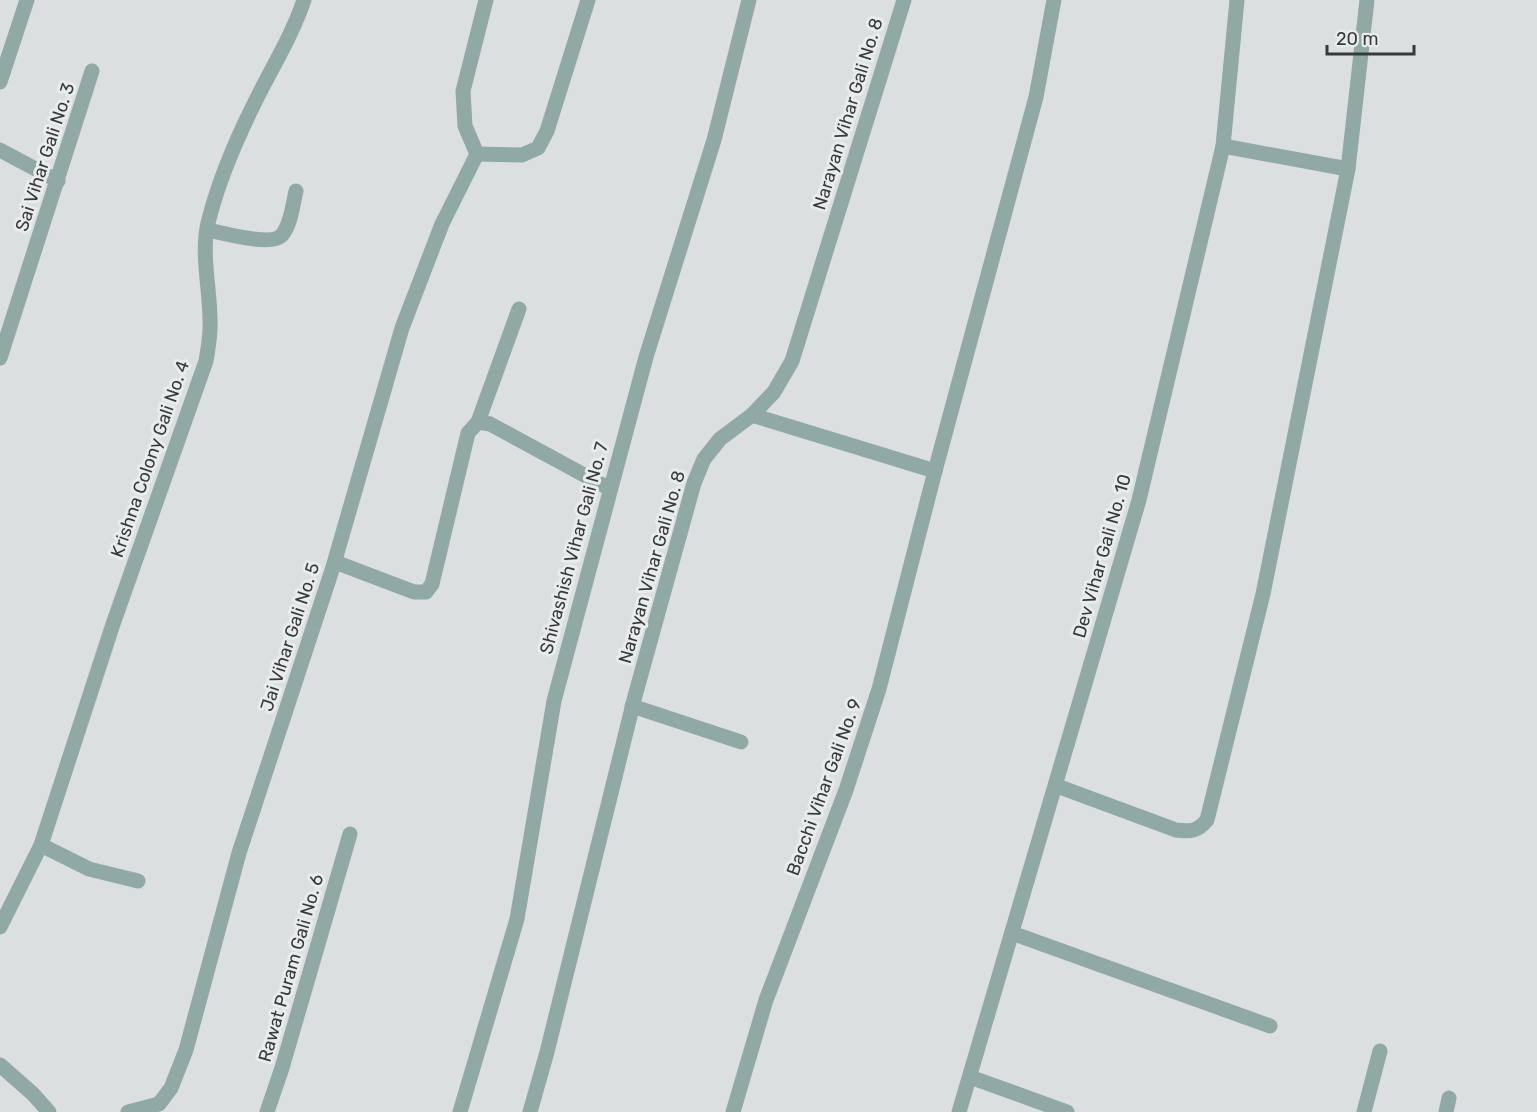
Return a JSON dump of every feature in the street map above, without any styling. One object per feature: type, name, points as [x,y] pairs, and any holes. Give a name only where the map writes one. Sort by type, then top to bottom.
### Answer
[{"type":"street","points":[[0,82],[27,0]]},
{"type":"street","name":"Krishna Colony Gali No. 4","points":[[0,927],[41,845],[113,624],[206,361],[210,342],[210,320],[205,260],[208,230],[218,189],[253,106],[297,20],[304,0]]},
{"type":"street","points":[[486,0],[464,91],[465,126],[477,154],[522,155],[538,148],[547,131],[588,0]]},
{"type":"street","name":"Shivashish Vihar Gali No. 7","points":[[460,1112],[517,919],[554,701],[646,357],[714,140],[749,0]]},
{"type":"street","name":"Narayan Vihar Gali No. 8","points":[[530,1112],[633,706],[694,483],[704,459],[720,439],[752,415],[774,392],[792,361],[904,0]]},
{"type":"street","name":"Bacchi Vihar Gali No. 9","points":[[733,1112],[766,1000],[846,790],[879,689],[1036,97],[1054,0]]},
{"type":"street","name":"Dev Vihar Gali No. 10","points":[[959,1112],[1057,786],[1139,500],[1223,146],[1237,0]]},
{"type":"street","points":[[1057,786],[1176,830],[1190,832],[1200,828],[1208,820],[1263,594],[1348,169],[1367,0]]},
{"type":"street","name":"Sai Vihar Gali No. 3","points":[[0,358],[92,71]]},
{"type":"street","points":[[1223,146],[1348,169]]},
{"type":"street","points":[[0,150],[58,181]]},
{"type":"street","name":"Jai Vihar Gali No. 5","points":[[128,1112],[159,1104],[171,1088],[186,1050],[239,852],[335,562],[402,328],[442,224],[477,154]]},
{"type":"street","points":[[208,230],[270,241],[281,236],[287,226],[296,191]]},
{"type":"street","points":[[335,562],[414,592],[426,592],[432,584],[468,433],[478,422],[519,309]]},
{"type":"street","points":[[752,415],[935,471]]},
{"type":"street","points":[[478,422],[490,424],[610,489]]},
{"type":"street","points":[[633,706],[741,742]]},
{"type":"street","name":"Rawat Puram Gali No. 6","points":[[267,1112],[350,834]]},
{"type":"street","points":[[41,845],[89,869],[138,881]]},
{"type":"street","points":[[1012,933],[1270,1026]]},
{"type":"street","points":[[1364,1112],[1380,1051]]},
{"type":"street","points":[[0,1065],[33,1094],[49,1112]]},
{"type":"street","points":[[970,1077],[1067,1112]]}]
